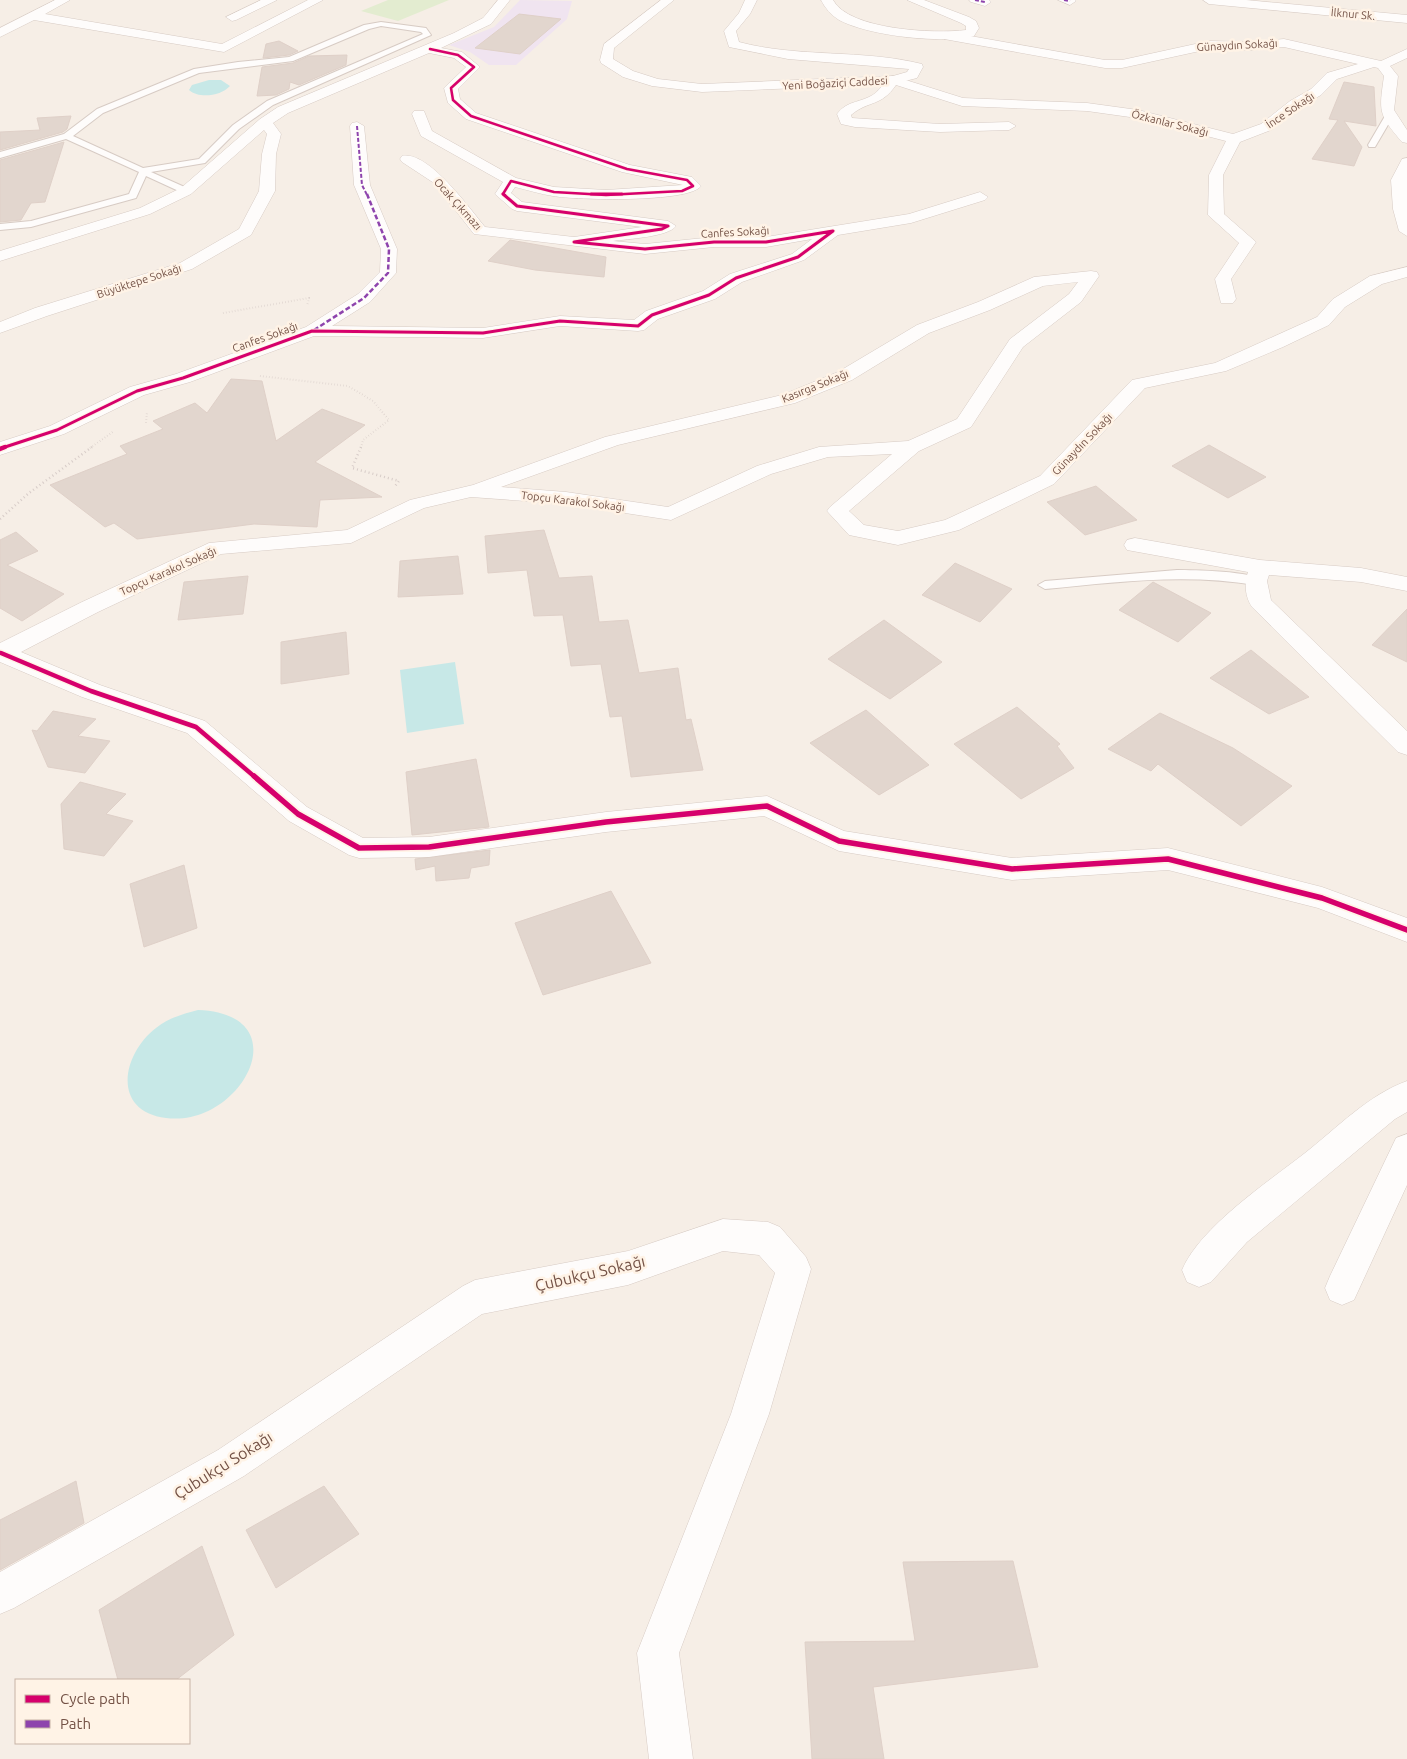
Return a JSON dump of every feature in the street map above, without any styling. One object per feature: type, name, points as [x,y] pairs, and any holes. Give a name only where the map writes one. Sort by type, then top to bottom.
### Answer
[{"type":"street","points":[[0,33],[64,0]]},
{"type":"street","points":[[232,17],[271,0]]},
{"type":"street","points":[[32,16],[224,48],[317,0]]},
{"type":"street","points":[[0,256],[145,211],[186,191],[265,122],[283,110],[430,49],[487,21],[504,0]]},
{"type":"street","name":"Yeni Boğaziçi Caddesi","points":[[668,0],[608,47],[606,60],[628,74],[657,83],[702,88],[893,80],[912,75],[917,67],[899,62],[792,56],[759,52],[733,44],[730,31],[744,14],[751,0]]},
{"type":"street","points":[[827,0],[838,14],[849,20],[913,33],[948,36],[970,33],[973,28],[972,24],[913,0]]},
{"type":"street","name":"İlknur Sk.","points":[[1209,0],[1407,19]]},
{"type":"street","points":[[1347,14],[1407,24]]},
{"type":"street","name":"Günaydın Sokağı","points":[[948,36],[1105,64],[1122,64],[1209,45],[1251,46],[1284,43],[1376,64]]},
{"type":"street","points":[[419,114],[426,133],[511,181],[554,192],[606,194],[682,191],[693,186],[687,180],[627,168],[471,116],[453,100],[451,88],[474,67],[458,55],[430,49]]},
{"type":"street","name":"İnce Sokağı","points":[[1234,140],[1266,127],[1295,104],[1316,92],[1332,76],[1407,53]]},
{"type":"street","points":[[1376,64],[1391,76],[1386,105],[1388,118],[1407,139]]},
{"type":"street","points":[[893,80],[884,94],[874,100],[855,105],[844,114],[846,121],[940,128],[1009,126]]},
{"type":"street","name":"Özkanlar Sokağı","points":[[893,80],[962,102],[1087,107],[1138,114],[1234,140]]},
{"type":"street","name":"Büyüktepe Sokağı","points":[[0,328],[41,312],[186,266],[245,232],[267,192],[269,154],[274,134],[265,122]]},
{"type":"street","points":[[305,333],[364,298],[388,272],[389,248],[362,185],[357,126]]},
{"type":"street","points":[[1227,299],[1223,279],[1248,242],[1216,215],[1216,175],[1234,140]]},
{"type":"street","name":"Ocak Çıkmazı","points":[[407,159],[439,180],[480,231],[574,242]]},
{"type":"street","points":[[1407,162],[1398,180],[1407,232]]},
{"type":"street","points":[[511,181],[503,194],[517,206],[668,226],[662,230],[574,242]]},
{"type":"street","points":[[833,231],[911,218],[980,196]]},
{"type":"street","name":"Canfes Sokağı","points":[[0,449],[57,430],[137,391],[183,378],[305,333],[483,333],[560,321],[638,326],[652,315],[709,295],[736,278],[798,257],[833,231]]},
{"type":"street","name":"Canfes Sokağı","points":[[574,242],[645,249],[714,242],[766,242],[833,231]]},
{"type":"street","name":"Günaydın Sokağı","points":[[912,447],[837,511],[857,530],[898,538],[961,521],[1047,480],[1139,384],[1220,367],[1323,321],[1339,303],[1376,280],[1407,272]]},
{"type":"street","name":"Topçu Karakol Sokağı","points":[[0,653],[90,607],[217,548],[351,536],[417,504],[471,491],[566,498],[672,514],[764,470],[826,451],[912,447],[964,423],[1016,343],[1075,298],[1091,276]]},
{"type":"street","name":"Kasırga Sokağı","points":[[471,491],[612,441],[788,399],[845,376],[923,329],[984,306],[1040,281],[1091,276]]},
{"type":"street","points":[[1134,545],[1258,574],[1362,575],[1407,584]]},
{"type":"street","points":[[1258,574],[1260,602],[1407,746]]},
{"type":"street","points":[[0,653],[91,691],[196,727],[298,814],[360,848],[429,847],[606,822],[767,806],[839,841],[1012,869],[1168,859],[1322,898],[1407,930]]},
{"type":"street","points":[[1199,1270],[1235,1230],[1384,1109],[1407,1094]]},
{"type":"street","points":[[1342,1288],[1407,1149]]},
{"type":"street","name":"Çubukçu Sokağı","points":[[0,1594],[231,1463],[475,1298],[628,1268],[723,1236],[768,1239],[794,1269],[750,1414],[658,1653],[671,1759]]},
{"type":"lane","points":[[0,155],[67,136],[100,111],[197,71],[238,64],[290,59],[367,27],[381,24],[413,27],[424,30],[427,35],[270,103],[236,126],[202,161],[144,170]]},
{"type":"lane","points":[[1372,145],[1388,118]]},
{"type":"lane","points":[[67,136],[186,191]]},
{"type":"lane","points":[[0,227],[31,224],[133,196],[144,170]]},
{"type":"lane","points":[[1045,586],[1171,572],[1258,574]]},
{"type":"path","points":[[223,313],[309,298],[305,333]]},
{"type":"path","points":[[253,376],[348,386],[373,401],[389,420],[363,440],[358,458],[352,468],[399,481],[392,490]]},
{"type":"path","points":[[1,517],[29,493],[132,416],[144,399],[137,391]]},
{"type":"shaded area","points":[[520,0],[572,1],[567,19],[516,65],[489,65],[470,52],[449,45],[494,27]]},
{"type":"green space","points":[[388,0],[449,0],[398,21],[361,11]]},
{"type":"water","points":[[209,80],[221,80],[230,86],[221,92],[210,95],[198,95],[189,90],[192,85]]},
{"type":"water","points":[[455,662],[464,724],[407,733],[400,670]]},
{"type":"water","points":[[198,1010],[230,1016],[247,1030],[253,1049],[249,1069],[237,1089],[217,1106],[193,1116],[166,1118],[148,1113],[136,1105],[130,1093],[128,1080],[135,1052],[144,1039],[156,1028],[176,1017]]},
{"type":"building","points":[[519,14],[561,19],[520,54],[475,48]]},
{"type":"building","points":[[279,41],[298,51],[289,55],[263,58],[266,44]]},
{"type":"building","points":[[347,55],[346,65],[299,85],[290,82],[289,89],[276,95],[257,96],[262,67],[293,63],[309,56]]},
{"type":"building","points":[[1344,82],[1374,87],[1376,126],[1344,121],[1362,147],[1354,166],[1312,159],[1338,120],[1329,119]]},
{"type":"building","points":[[71,116],[67,129],[63,132],[0,150],[0,132],[40,130],[37,118]]},
{"type":"building","points":[[64,142],[45,202],[31,203],[21,220],[0,222],[0,160]]},
{"type":"building","points":[[510,240],[606,257],[604,277],[535,270],[488,261]]},
{"type":"building","points":[[231,379],[262,381],[276,441],[322,409],[365,425],[315,462],[382,497],[320,500],[317,527],[254,524],[137,539],[114,523],[105,527],[50,485],[127,454],[120,446],[163,429],[153,421],[195,403],[207,413]]},
{"type":"building","points":[[1209,445],[1266,477],[1228,498],[1172,466]]},
{"type":"building","points":[[1096,486],[1137,520],[1085,535],[1047,502]]},
{"type":"building","points":[[544,530],[559,578],[592,576],[599,622],[628,620],[639,673],[678,668],[686,720],[691,719],[703,770],[631,777],[622,716],[610,717],[601,664],[571,666],[563,615],[534,616],[527,570],[488,573],[485,536]]},
{"type":"building","points":[[16,532],[38,551],[7,565],[64,594],[22,621],[0,608],[0,540]]},
{"type":"building","points":[[458,556],[463,594],[398,597],[400,561]]},
{"type":"building","points":[[955,563],[1012,589],[980,622],[922,595]]},
{"type":"building","points":[[248,576],[243,614],[178,620],[184,582]]},
{"type":"building","points":[[1153,582],[1211,613],[1178,642],[1119,610]]},
{"type":"building","points":[[1407,609],[1407,662],[1372,645]]},
{"type":"building","points":[[884,620],[942,662],[890,699],[828,659]]},
{"type":"building","points":[[346,632],[349,674],[281,684],[281,642]]},
{"type":"building","points":[[1251,650],[1309,697],[1269,714],[1210,678]]},
{"type":"building","points":[[1017,707],[1060,744],[1057,746],[1074,768],[1021,799],[954,744]]},
{"type":"building","points":[[866,710],[929,765],[879,795],[810,743]]},
{"type":"building","points":[[53,711],[96,719],[78,736],[110,741],[85,773],[48,767],[32,730],[37,731]]},
{"type":"building","points":[[1160,713],[1233,748],[1292,786],[1241,826],[1158,764],[1151,771],[1108,749]]},
{"type":"building","points":[[476,759],[489,827],[412,835],[406,772]]},
{"type":"building","points":[[80,782],[126,794],[106,814],[133,821],[104,856],[64,849],[61,804]]},
{"type":"building","points":[[490,850],[489,865],[471,868],[469,878],[436,881],[435,866],[416,870],[415,859]]},
{"type":"building","points":[[184,865],[197,928],[144,947],[130,884]]},
{"type":"building","points":[[611,891],[651,963],[543,995],[515,923]]},
{"type":"building","points":[[76,1481],[84,1523],[0,1570],[0,1520]]},
{"type":"building","points":[[324,1486],[359,1534],[276,1588],[246,1530]]},
{"type":"building","points":[[202,1546],[234,1635],[177,1679],[118,1679],[99,1610]]},
{"type":"building","points":[[1013,1561],[1038,1667],[873,1687],[884,1759],[812,1759],[805,1642],[915,1641],[903,1562]]},
{"type":"marked path","points":[[975,0],[985,2]]},
{"type":"marked path","points":[[1064,0],[1070,1]]},
{"type":"marked path","points":[[314,330],[364,298],[388,273],[389,249],[374,209],[362,185],[357,126]]},
{"type":"cycle path","points":[[0,449],[57,430],[137,391],[183,378],[312,331],[483,333],[560,321],[638,326],[652,315],[709,295],[736,278],[798,257],[833,231],[766,242],[714,242],[645,249],[574,242],[662,229],[668,226],[517,206],[503,194],[511,181],[554,192],[606,195],[682,191],[693,186],[687,180],[627,169],[471,116],[453,100],[451,88],[474,67],[458,55],[430,49]]},
{"type":"cycle path","points":[[1,653],[91,691],[196,727],[298,814],[359,848],[429,847],[606,822],[767,806],[839,841],[1012,869],[1168,859],[1322,898],[1407,930]]}]
